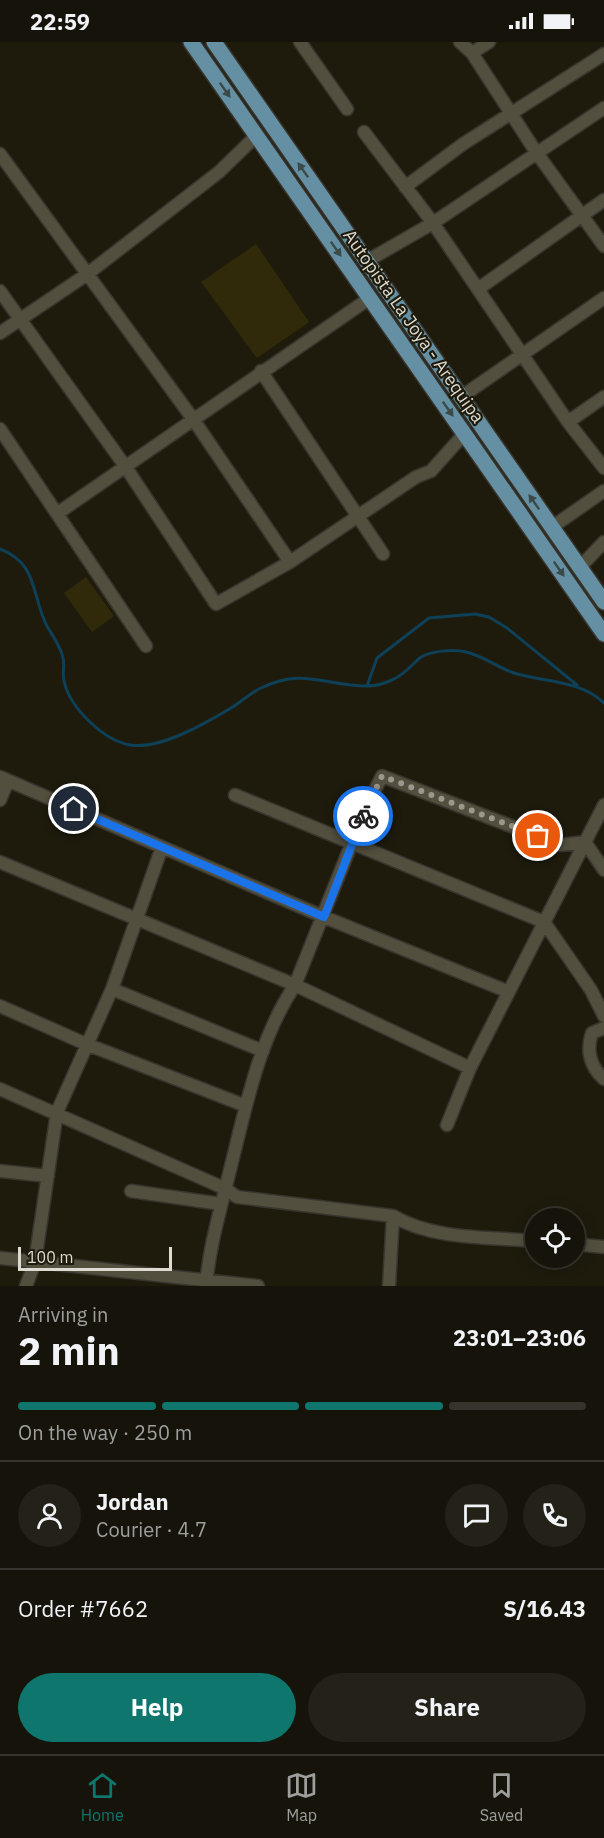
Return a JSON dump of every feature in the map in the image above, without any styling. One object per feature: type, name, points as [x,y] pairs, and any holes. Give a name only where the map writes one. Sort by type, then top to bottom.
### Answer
[{"type":"main road","name":"Autopista La Joya - Arequipa","points":[[191,42],[604,634]]},
{"type":"main road","name":"Autopista La Joya - Arequipa","points":[[214,42],[604,602]]},
{"type":"street","points":[[300,42],[348,109]]},
{"type":"street","points":[[460,42],[472,53],[536,152],[604,246]]},
{"type":"street","points":[[472,53],[489,42]]},
{"type":"street","points":[[405,187],[463,144],[512,115],[604,54]]},
{"type":"street","points":[[367,261],[433,223],[604,108]]},
{"type":"street","points":[[364,132],[433,223],[568,422],[604,468]]},
{"type":"street","points":[[0,333],[86,275],[219,172],[257,135]]},
{"type":"street","points":[[0,154],[193,419],[290,562]]},
{"type":"street","points":[[478,289],[604,200]]},
{"type":"street","points":[[0,291],[125,466],[216,604],[290,562],[416,477],[431,471],[465,433]]},
{"type":"street","points":[[58,513],[370,298]]},
{"type":"street","points":[[461,397],[604,298]]},
{"type":"street","points":[[261,371],[383,554]]},
{"type":"street","points":[[568,422],[604,397]]},
{"type":"street","points":[[0,429],[146,646]]},
{"type":"street","points":[[552,527],[604,491]]},
{"type":"street","points":[[580,567],[604,542]]},
{"type":"street","points":[[206,1283],[221,1204],[246,1106],[263,1051],[278,1011],[295,985],[365,810],[382,776],[560,845],[585,842]]},
{"type":"street","points":[[0,800],[4,779],[324,917],[509,992]]},
{"type":"street","points":[[235,795],[544,922],[591,990],[604,1016]]},
{"type":"street","points":[[447,1125],[470,1068],[604,805]]},
{"type":"street","points":[[585,842],[604,870]]},
{"type":"street","points":[[26,1286],[35,1263],[57,1112],[112,989],[162,847]]},
{"type":"street","points":[[0,862],[295,985],[470,1068]]},
{"type":"street","points":[[112,989],[263,1051]]},
{"type":"street","points":[[0,1006],[86,1044],[246,1106]]},
{"type":"street","points":[[604,1028],[592,1033],[588,1044],[592,1063],[604,1079]]},
{"type":"street","points":[[0,1089],[57,1112],[226,1189],[237,1197],[393,1216],[406,1223],[430,1229],[525,1240]]},
{"type":"street","points":[[0,1171],[48,1176]]},
{"type":"street","points":[[131,1191],[221,1204]]},
{"type":"street","points":[[389,1286],[393,1216]]},
{"type":"street","points":[[585,1245],[604,1247]]},
{"type":"street","points":[[0,1258],[206,1283],[258,1286]]},
{"type":"shaded area","points":[[256,244],[309,322],[257,358],[201,282]]},
{"type":"shaded area","points":[[86,577],[114,616],[92,632],[64,593]]},
{"type":"waterway","points":[[0,549],[12,555],[27,570],[45,622],[62,653],[64,681],[73,702],[99,730],[109,737],[130,745],[155,743],[196,728],[235,706],[257,690],[276,682],[302,678],[352,685],[378,685],[404,673],[423,656],[445,651],[472,653],[511,672],[583,690],[604,703]]},
{"type":"waterway","points":[[367,686],[377,658],[429,618],[475,614],[489,617],[507,628],[577,685]]},
{"type":"way so far","points":[[363,816],[382,776],[538,836]]},
{"type":"route","points":[[74,809],[324,917],[363,816]]}]
